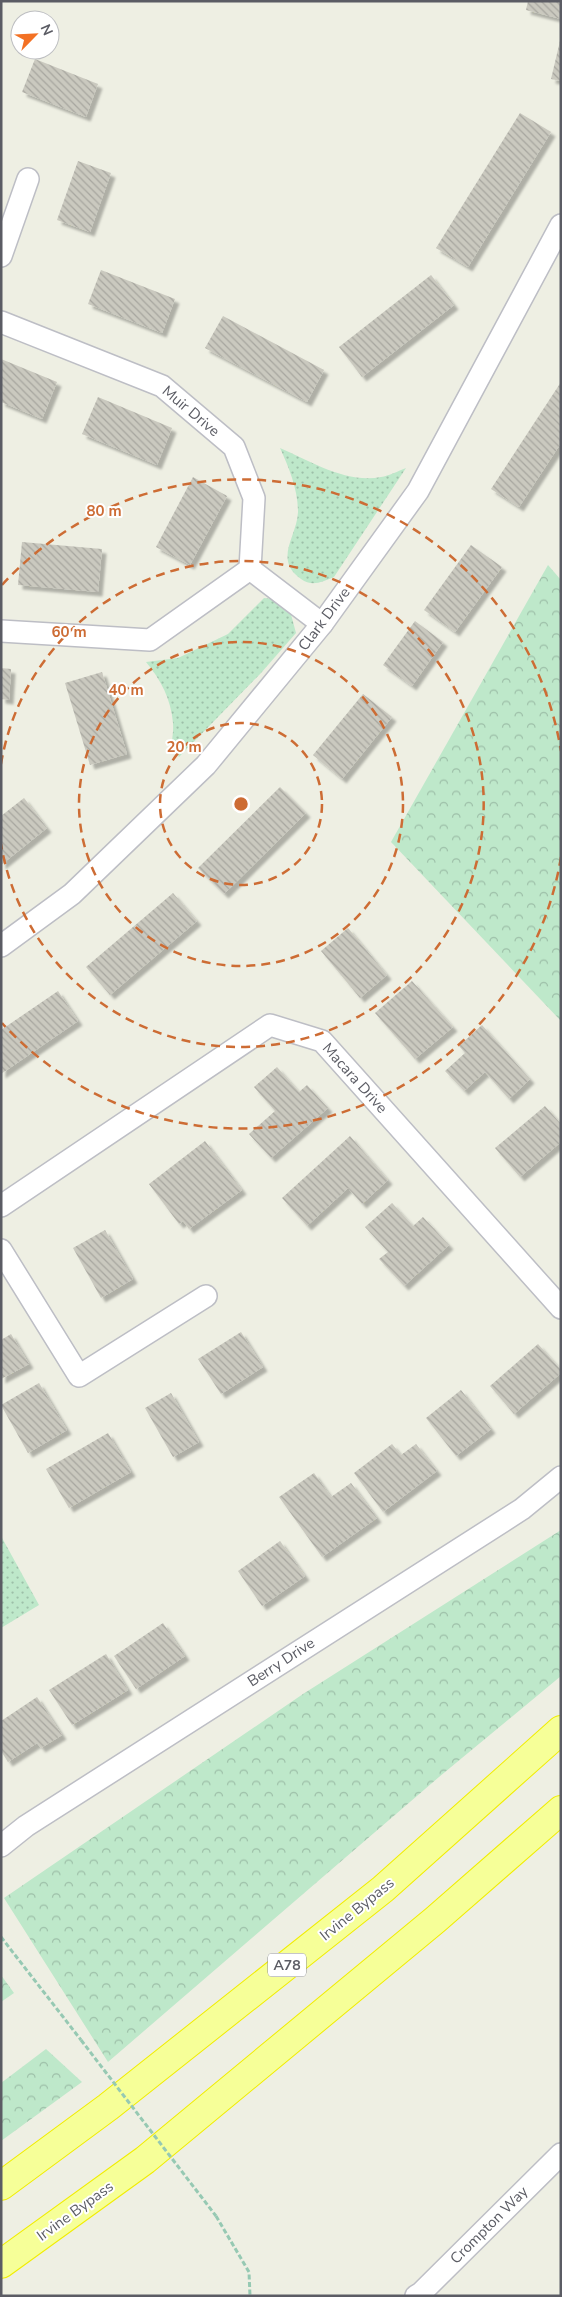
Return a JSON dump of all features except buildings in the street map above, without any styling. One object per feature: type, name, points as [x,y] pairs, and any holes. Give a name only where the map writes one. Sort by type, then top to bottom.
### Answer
[{"type":"highway","name":"Irvine Bypass","points":[[1,2186],[116,2101],[383,1889],[561,1730]]},
{"type":"highway","name":"Irvine Bypass","points":[[1,2264],[145,2160],[435,1920],[561,1810]]},
{"type":"street","points":[[1,256],[28,179]]},
{"type":"street","name":"Clark Drive","points":[[1,946],[72,894],[206,765],[322,624],[418,491],[561,225]]},
{"type":"street","name":"Muir Drive","points":[[1,322],[162,386],[234,447],[254,498],[250,569]]},
{"type":"street","points":[[1,631],[150,640],[250,569],[322,624]]},
{"type":"street","name":"Macara Drive","points":[[1,1206],[270,1025],[322,1041],[561,1308]]},
{"type":"street","points":[[1,1250],[79,1376],[206,1296]]},
{"type":"street","name":"Berry Drive","points":[[1,1846],[34,1821],[522,1509],[561,1477]]},
{"type":"street","name":"Crompton Way","points":[[416,2296],[561,2154]]},
{"type":"path","points":[[1,1937],[216,2216],[250,2272],[250,2296]]},
{"type":"green space","points":[[280,448],[316,465],[355,477],[368,478],[390,475],[406,468],[334,577],[321,582],[309,583],[301,579],[289,564],[287,556],[297,521],[298,503],[287,463]]},
{"type":"green space","points":[[548,565],[561,580],[561,1021],[391,842]]},
{"type":"green space","points":[[264,598],[274,599],[289,607],[296,633],[261,673],[179,757],[173,743],[172,714],[168,698],[161,683],[146,662],[178,658],[228,634]]},
{"type":"green space","points":[[561,1530],[561,1676],[439,1777],[108,2062],[4,1898],[303,1694]]},
{"type":"green space","points":[[1,1536],[39,1605],[1,1628]]},
{"type":"green space","points":[[1,1975],[14,1993],[1,2002]]},
{"type":"green space","points":[[46,2049],[82,2082],[1,2141],[1,2083]]}]
